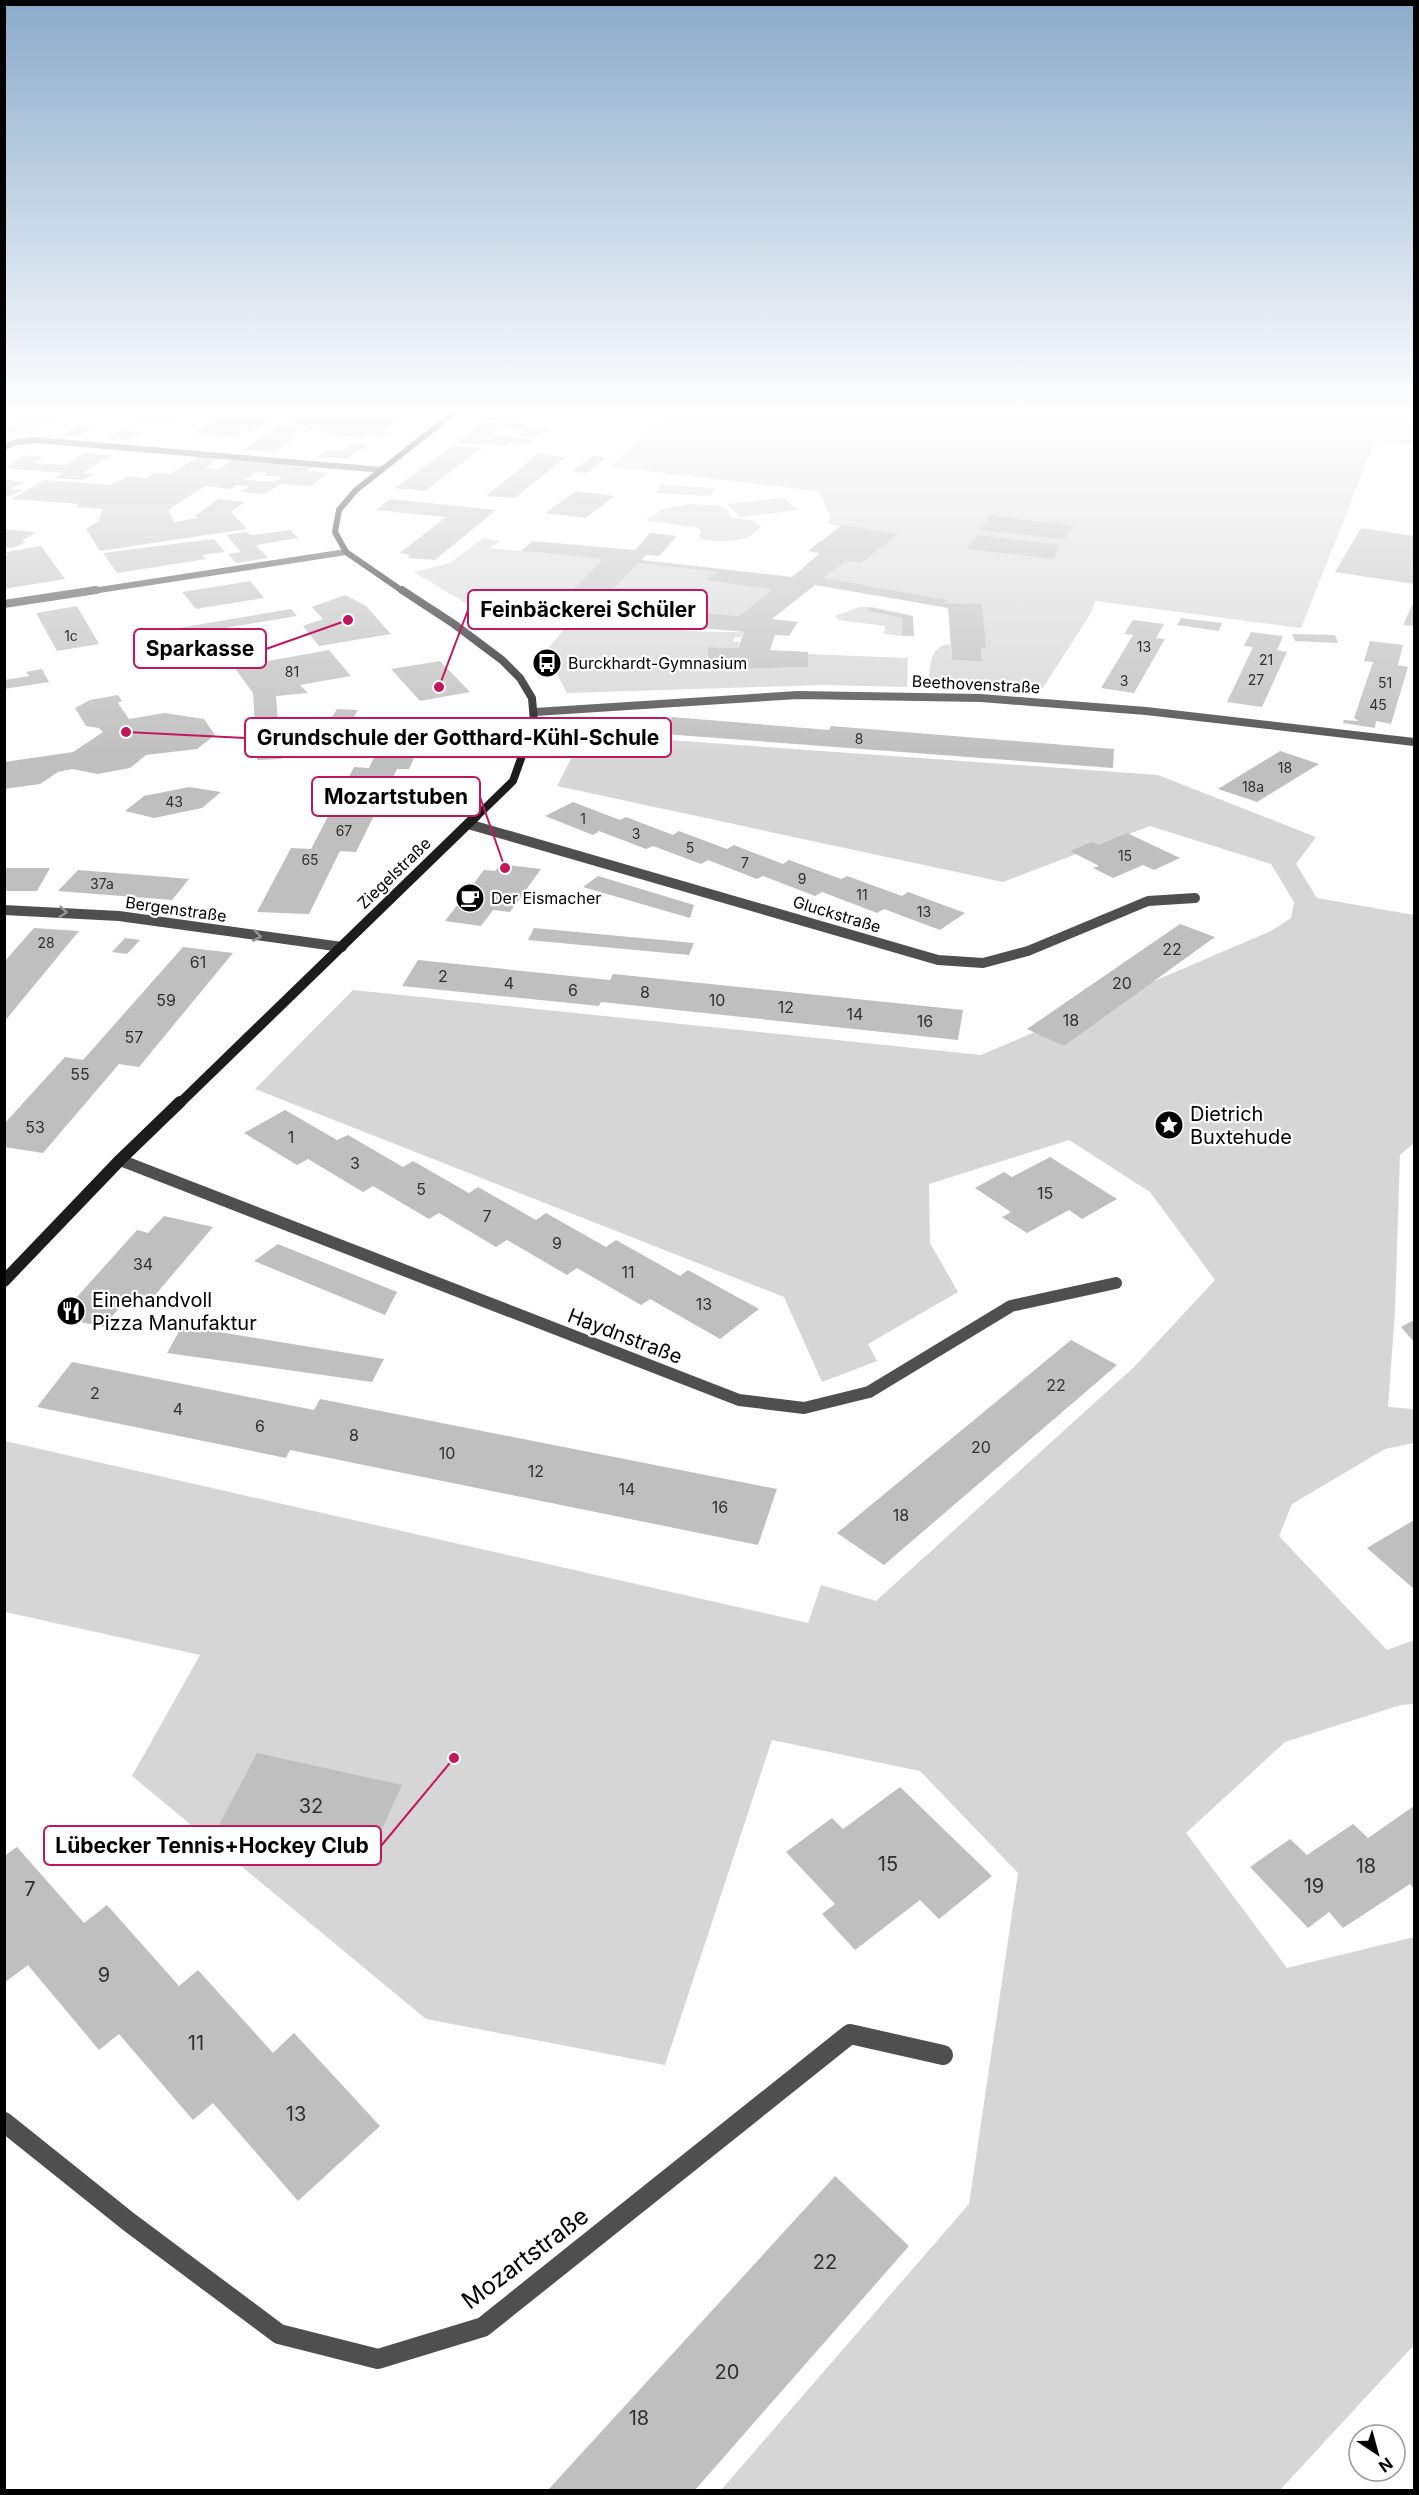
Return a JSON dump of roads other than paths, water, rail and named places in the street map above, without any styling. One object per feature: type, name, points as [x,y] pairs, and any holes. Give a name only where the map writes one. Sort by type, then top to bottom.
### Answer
[{"type":"main road","points":[[335,528],[346,552],[360,564],[485,646],[506,664],[528,690],[535,712]]},
{"type":"main road","name":"Ziegelstraße","points":[[4,1281],[120,1160],[513,781],[525,753],[535,712]]},
{"type":"street","points":[[4,604],[346,552]]},
{"type":"street","name":"Beethovenstraße","points":[[535,712],[798,695],[981,698],[1146,711],[1414,742]]},
{"type":"street","name":"Gluckstraße","points":[[468,824],[610,863],[938,960],[983,963],[1028,951],[1149,901],[1196,898]]},
{"type":"street","name":"Bergenstraße","points":[[4,910],[119,916],[342,947]]},
{"type":"street","name":"Haydnstraße","points":[[120,1160],[739,1400],[804,1408],[869,1392],[1011,1306],[1116,1283]]},
{"type":"street","name":"Mozartstraße","points":[[4,2122],[129,2222],[279,2334],[378,2359],[483,2327],[850,2034],[943,2055]]},
{"type":"place","name":"Sparkasse","points":[[348,620]]},
{"type":"place","name":"Burckhardt-Gymnasium","points":[[547,663]]},
{"type":"place","name":"Feinbäckerei Schüler","points":[[439,687]]},
{"type":"place","name":"Grundschule der Gotthard-Kühl-Schule","points":[[126,732]]},
{"type":"place","name":"Mozartstuben","points":[[505,868]]},
{"type":"place","name":"Der Eismacher","points":[[470,898]]},
{"type":"place","name":"Dietrich Buxtehude","points":[[1169,1125]]},
{"type":"place","name":"Einehandvoll Pizza Manufaktur","points":[[71,1311]]},
{"type":"place","name":"Lübecker Tennis+Hockey Club","points":[[454,1758]]}]
